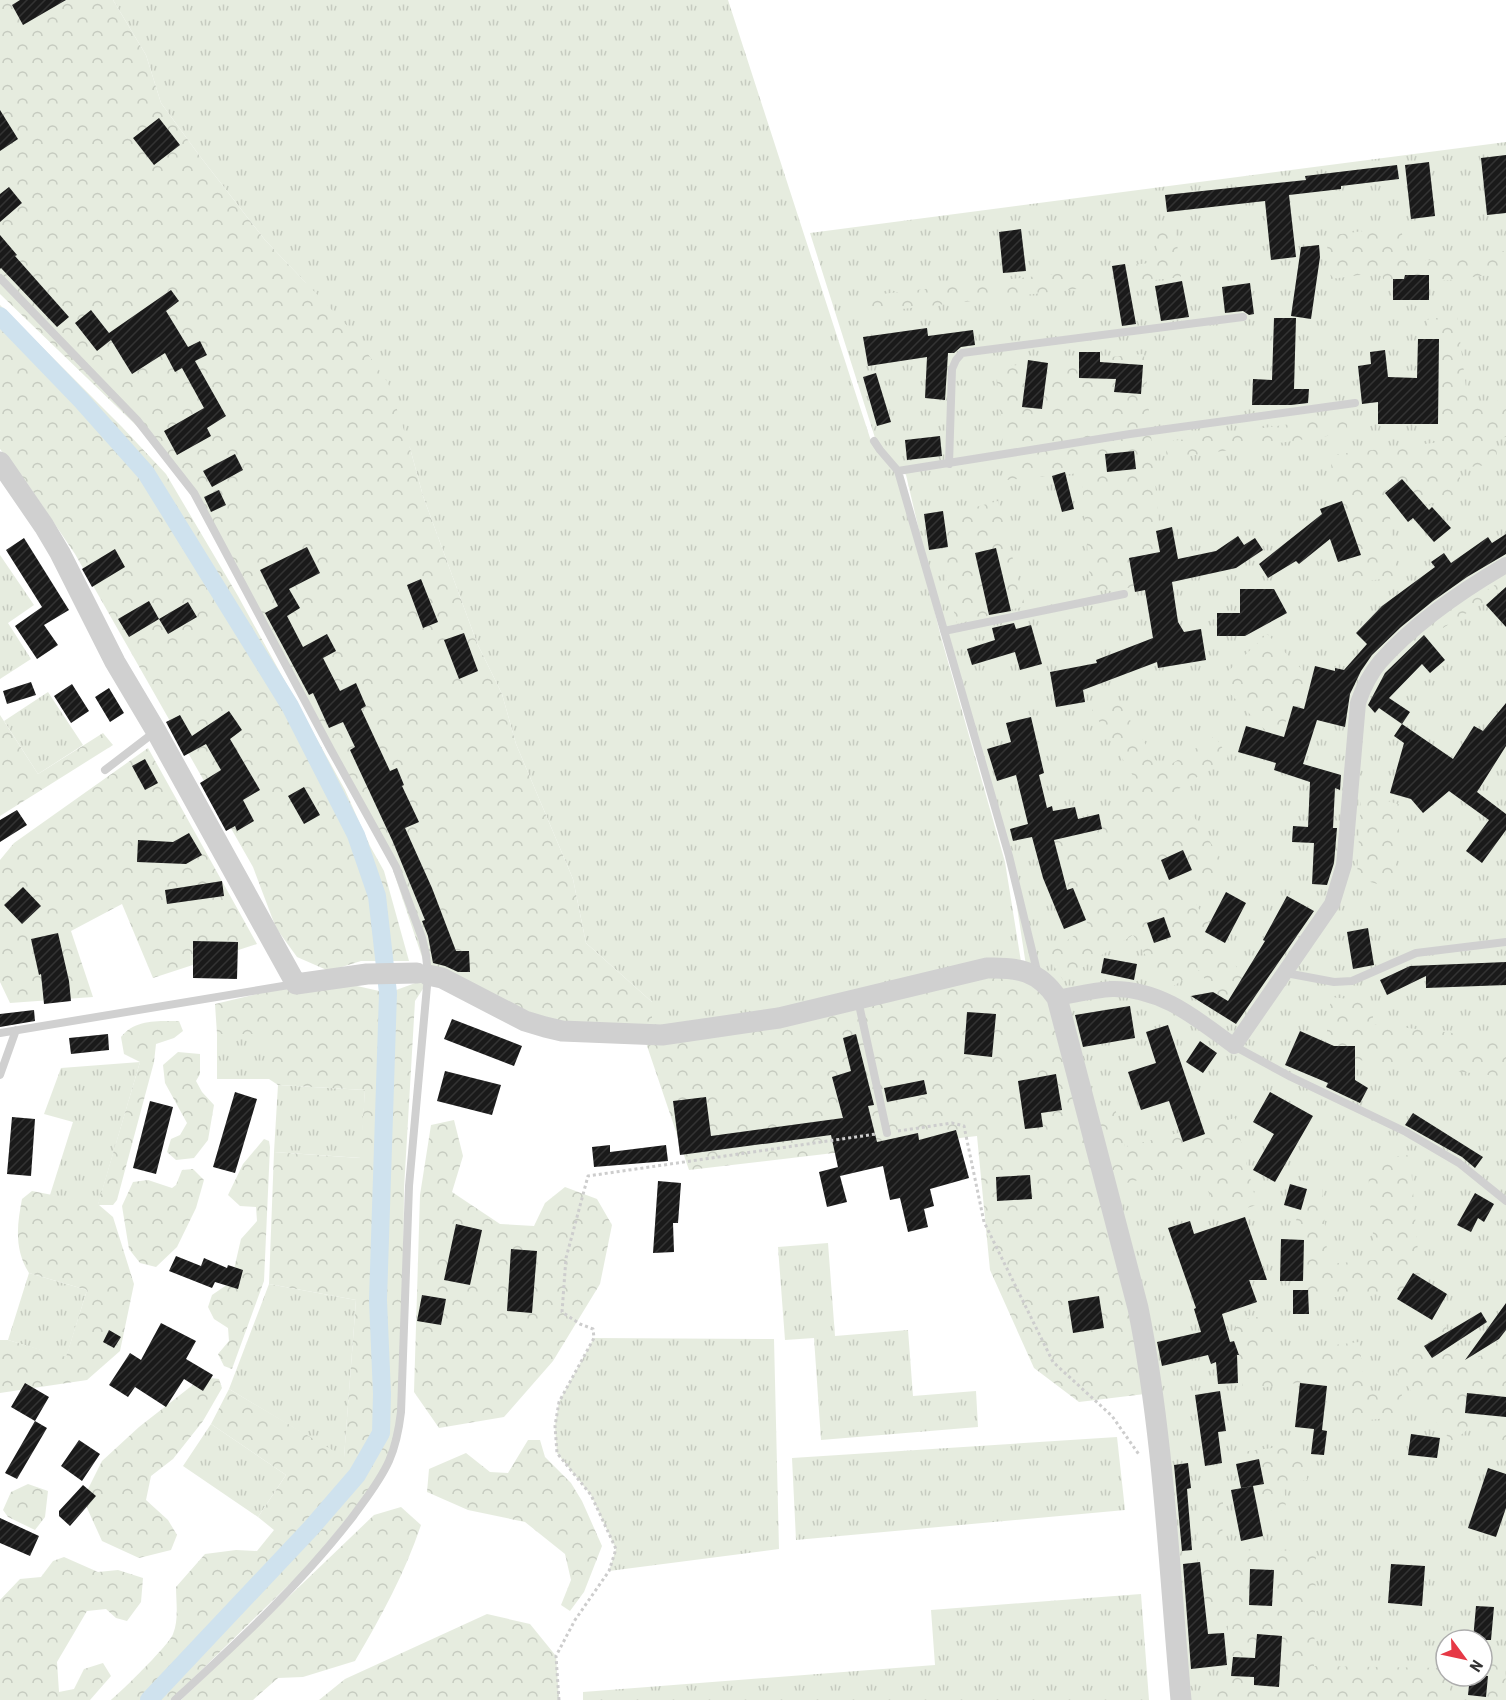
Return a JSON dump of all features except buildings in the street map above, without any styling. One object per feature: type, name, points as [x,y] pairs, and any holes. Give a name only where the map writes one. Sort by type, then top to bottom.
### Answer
[{"type":"street","points":[[0,462],[44,526],[116,662],[296,984],[366,974],[422,974],[442,978],[525,1021],[562,1031],[662,1035],[779,1018],[987,968],[1020,970],[1039,978],[1049,987],[1057,998],[1138,1308],[1146,1350],[1159,1455],[1181,1700]]},
{"type":"street","points":[[1057,998],[1112,989],[1138,991],[1167,1000],[1234,1046],[1332,904],[1339,885],[1344,865],[1358,703],[1364,686],[1379,663],[1407,636],[1439,610],[1506,565]]},
{"type":"lane","points":[[0,278],[137,420],[194,493],[325,740],[396,867],[426,955],[422,974],[409,1186],[401,1412],[398,1437],[378,1481],[339,1534],[313,1564],[175,1700]]},
{"type":"lane","points":[[950,464],[952,369],[962,353],[1244,317]]},
{"type":"lane","points":[[898,471],[1130,434],[1355,403]]},
{"type":"lane","points":[[874,441],[898,471],[1009,856],[1039,978]]},
{"type":"lane","points":[[945,631],[1124,594]]},
{"type":"lane","points":[[105,770],[156,731]]},
{"type":"lane","points":[[1286,973],[1334,982],[1352,981],[1416,953],[1506,942]]},
{"type":"lane","points":[[0,1033],[296,984]]},
{"type":"lane","points":[[858,999],[887,1132]]},
{"type":"lane","points":[[0,1075],[16,1030]]},
{"type":"lane","points":[[1234,1046],[1291,1077],[1406,1132],[1459,1163],[1506,1202]]},
{"type":"path","points":[[559,1700],[556,1656],[575,1620],[609,1571],[616,1549],[591,1495],[557,1453],[555,1426],[559,1402],[594,1338],[593,1329],[580,1324],[562,1312],[566,1258],[588,1176],[952,1123],[963,1126],[984,1222],[1053,1362],[1112,1416],[1143,1461]]},
{"type":"green space","points":[[0,0],[113,0],[146,55],[161,103],[265,240],[352,331],[388,383],[423,496],[477,643],[502,694],[516,744],[573,879],[586,943],[652,1002],[652,1020],[644,1035],[987,971],[1027,972],[1057,1001],[1153,1393],[1079,1402],[1034,1368],[990,1270],[977,1136],[689,1170],[645,1040],[550,1032],[430,978],[415,1001],[404,1189],[402,1419],[389,1465],[312,1562],[171,1700],[111,1700],[145,1668],[170,1640],[176,1623],[176,1587],[205,1554],[236,1550],[257,1551],[274,1530],[258,1517],[286,1475],[211,1424],[229,1389],[344,1457],[356,1300],[269,1284],[274,1152],[360,1158],[365,1090],[278,1085],[269,1079],[269,1034],[217,1034],[215,1004],[326,979],[388,993],[429,978],[381,834],[172,460],[0,294]]},
{"type":"green space","points":[[113,0],[728,0],[871,441],[901,476],[941,637],[1005,862],[1022,968],[644,1035],[652,1002],[586,943],[573,879],[516,744],[502,694],[477,643],[423,496],[410,448],[305,282],[265,240],[161,103],[146,55]]},
{"type":"green space","points":[[1506,142],[1506,1700],[1180,1700],[1153,1393],[1027,972],[1010,861],[938,611],[906,475],[876,441],[810,233]]},
{"type":"green space","points":[[1175,226],[1181,277],[858,314],[856,297],[1158,262],[1155,228]]},
{"type":"green space","points":[[1401,226],[1406,263],[1506,251],[1506,273],[1384,288],[1382,272],[1331,279],[1326,236]]},
{"type":"green space","points":[[0,305],[166,474],[238,596],[345,790],[384,871],[409,961],[361,961],[329,971],[297,957],[276,928],[253,867],[75,554],[27,483],[0,449]]},
{"type":"green space","points":[[1457,316],[1468,404],[1506,400],[1506,437],[1495,438],[1498,464],[1459,468],[1462,500],[1389,509],[1397,577],[1345,584],[1330,455],[1441,442],[1427,319]]},
{"type":"green space","points":[[1144,354],[1164,585],[1091,591],[1081,473],[1006,480],[996,367]]},
{"type":"green space","points":[[1346,416],[1348,433],[1167,459],[1165,442]]},
{"type":"green space","points":[[998,501],[1025,606],[957,624],[931,519]]},
{"type":"green space","points":[[0,555],[34,605],[8,623],[31,659],[0,679]]},
{"type":"green space","points":[[1506,578],[1506,588],[1443,628],[1438,621]]},
{"type":"green space","points":[[1267,634],[1320,688],[1271,736],[1218,681]]},
{"type":"green space","points":[[48,692],[83,745],[38,774],[4,721]]},
{"type":"green space","points":[[1114,695],[1162,770],[1215,736],[1228,757],[1177,790],[1228,870],[1190,895],[1252,991],[1224,1009],[1199,970],[1167,990],[1133,935],[1063,980],[1046,954],[1089,926],[1041,850],[1140,787],[1092,710]]},
{"type":"green space","points":[[0,715],[38,774],[103,733],[113,745],[0,816]]},
{"type":"green space","points":[[148,748],[257,944],[153,978],[122,904],[71,931],[93,997],[10,1003],[0,982],[0,860],[14,843]]},
{"type":"green space","points":[[1361,793],[1401,805],[1394,889],[1357,878]]},
{"type":"green space","points":[[1331,997],[1375,1002],[1372,1024],[1506,1039],[1506,1077],[1324,1056]]},
{"type":"green space","points":[[155,1021],[179,1021],[183,1031],[174,1038],[156,1044],[154,1062],[117,1200],[113,1205],[99,1205],[113,1217],[134,1284],[120,1351],[87,1380],[0,1393],[0,1340],[8,1340],[66,1357],[87,1290],[29,1273],[21,1255],[18,1237],[22,1199],[32,1191],[98,1204],[140,1062],[124,1054],[121,1037],[140,1024]]},
{"type":"green space","points":[[217,1034],[269,1034],[269,1079],[217,1079]]},
{"type":"green space","points":[[178,1052],[200,1054],[200,1074],[196,1081],[214,1105],[208,1140],[194,1158],[176,1160],[167,1152],[171,1139],[180,1135],[187,1123],[165,1083],[163,1065]]},
{"type":"green space","points":[[140,1062],[98,1205],[50,1195],[73,1122],[44,1114],[61,1068]]},
{"type":"green space","points":[[278,1085],[365,1090],[361,1158],[274,1152]]},
{"type":"green space","points":[[1115,1108],[1125,1147],[1235,1118],[1257,1205],[1216,1217],[1201,1164],[1111,1187],[1092,1114]]},
{"type":"green space","points":[[454,1120],[463,1156],[452,1192],[500,1224],[534,1226],[545,1203],[565,1187],[597,1199],[612,1225],[600,1284],[553,1361],[504,1417],[439,1428],[414,1392],[420,1195],[431,1125]]},
{"type":"green space","points":[[264,1139],[269,1141],[270,1147],[264,1281],[232,1369],[224,1366],[218,1354],[229,1341],[228,1328],[214,1319],[208,1307],[212,1295],[231,1282],[241,1239],[257,1221],[256,1207],[240,1206],[228,1195],[243,1164]]},
{"type":"green space","points":[[1410,1155],[1421,1289],[1303,1300],[1294,1192],[1322,1189],[1328,1264],[1375,1260],[1367,1159]]},
{"type":"green space","points":[[193,1169],[204,1180],[196,1208],[177,1247],[156,1267],[140,1263],[129,1249],[122,1206],[133,1182],[148,1180],[172,1188],[176,1185],[182,1170]]},
{"type":"green space","points":[[828,1243],[835,1336],[908,1330],[913,1396],[976,1391],[978,1427],[821,1440],[814,1338],[785,1340],[778,1247]]},
{"type":"green space","points":[[29,1273],[87,1290],[66,1358],[8,1340]]},
{"type":"green space","points":[[269,1284],[356,1300],[344,1458],[229,1389]]},
{"type":"green space","points":[[1272,1315],[1276,1352],[1359,1342],[1366,1395],[1401,1390],[1405,1416],[1352,1422],[1346,1377],[1243,1390],[1235,1320]]},
{"type":"green space","points":[[1444,1325],[1473,1362],[1506,1335],[1506,1453],[1503,1455],[1477,1422],[1452,1442],[1392,1367]]},
{"type":"green space","points":[[594,1338],[774,1339],[779,1549],[609,1571],[616,1549],[591,1495],[557,1453],[555,1426],[559,1402]]},
{"type":"green space","points":[[203,1377],[219,1379],[222,1388],[203,1421],[173,1459],[151,1476],[146,1500],[168,1520],[177,1535],[171,1550],[139,1558],[102,1541],[83,1499],[102,1461],[139,1427]]},
{"type":"green space","points":[[211,1424],[286,1475],[258,1517],[183,1466]]},
{"type":"green space","points":[[1117,1437],[1125,1510],[796,1540],[792,1458]]},
{"type":"green space","points":[[528,1440],[540,1440],[545,1457],[571,1483],[582,1501],[602,1546],[584,1592],[570,1611],[561,1605],[571,1580],[565,1554],[525,1522],[468,1510],[427,1492],[429,1469],[466,1453],[490,1472],[508,1473]]},
{"type":"green space","points":[[1302,1444],[1307,1480],[1284,1483],[1286,1509],[1248,1514],[1241,1452]]},
{"type":"green space","points":[[28,1484],[48,1491],[45,1517],[35,1530],[8,1517],[3,1510],[11,1492]]},
{"type":"green space","points":[[1198,1498],[1223,1499],[1222,1550],[1316,1551],[1314,1666],[1434,1668],[1434,1688],[1450,1688],[1450,1700],[1201,1700],[1202,1686],[1227,1686],[1228,1622],[1196,1621]]},
{"type":"green space","points":[[401,1507],[421,1525],[392,1594],[355,1661],[303,1677],[278,1678],[253,1700],[181,1700],[374,1515]]},
{"type":"green space","points":[[64,1557],[98,1572],[118,1570],[143,1578],[141,1602],[127,1621],[116,1618],[106,1609],[87,1611],[57,1662],[59,1692],[74,1689],[84,1669],[103,1663],[111,1676],[90,1700],[0,1700],[0,1600],[20,1579],[41,1577],[53,1561]]},
{"type":"green space","points":[[1141,1594],[1149,1700],[583,1700],[583,1692],[935,1665],[931,1610]]},
{"type":"green space","points":[[487,1614],[530,1624],[556,1656],[559,1700],[319,1700],[345,1679]]},
{"type":"green space","points":[[1494,1660],[1506,1661],[1505,1700],[1477,1700],[1478,1688],[1494,1688]]},
{"type":"waterway","points":[[0,316],[81,400],[146,473],[290,706],[356,835],[377,896],[388,993],[378,1300],[382,1394],[381,1433],[357,1475],[312,1527],[149,1700]]}]
